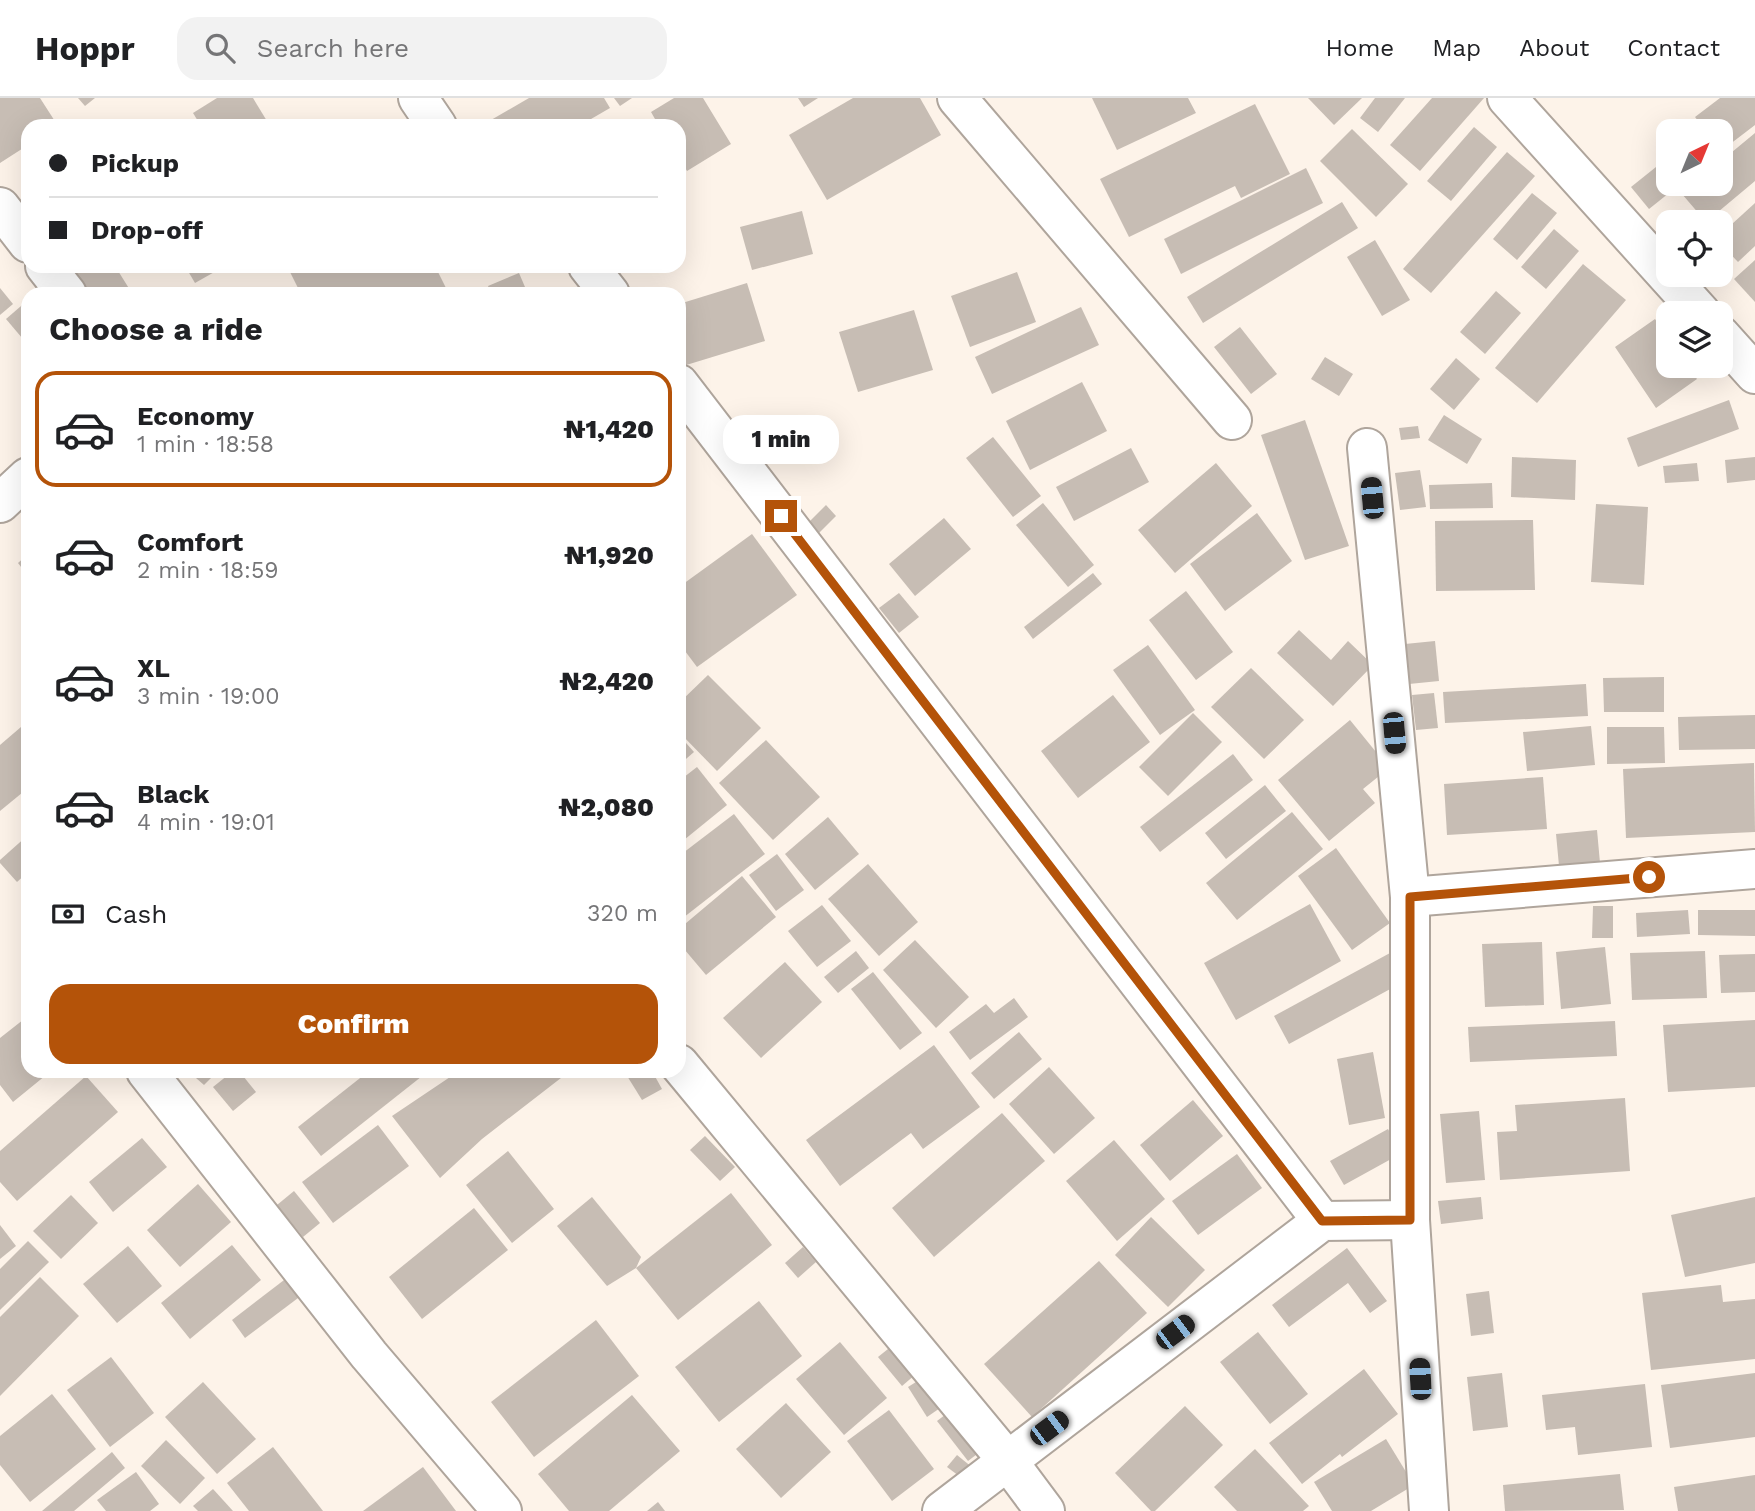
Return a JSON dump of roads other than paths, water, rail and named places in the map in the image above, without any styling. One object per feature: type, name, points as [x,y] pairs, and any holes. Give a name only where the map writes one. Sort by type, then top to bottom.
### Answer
[{"type":"street","points":[[418,98],[432,119]]},
{"type":"street","points":[[957,98],[1232,420]]},
{"type":"street","points":[[1507,98],[1689,301]]},
{"type":"street","points":[[0,207],[21,234]]},
{"type":"street","points":[[594,273],[604,287]]},
{"type":"street","points":[[1733,349],[1755,374]]},
{"type":"street","points":[[686,393],[1322,1221]]},
{"type":"street","points":[[1367,448],[1410,897],[1410,1220],[1429,1511]]},
{"type":"street","points":[[0,503],[21,484]]},
{"type":"street","points":[[1410,897],[1755,869]]},
{"type":"street","points":[[686,1072],[1007,1460],[1045,1511]]},
{"type":"street","points":[[151,1078],[369,1355],[502,1511]]},
{"type":"street","points":[[942,1511],[1322,1221],[1410,1220]]}]
